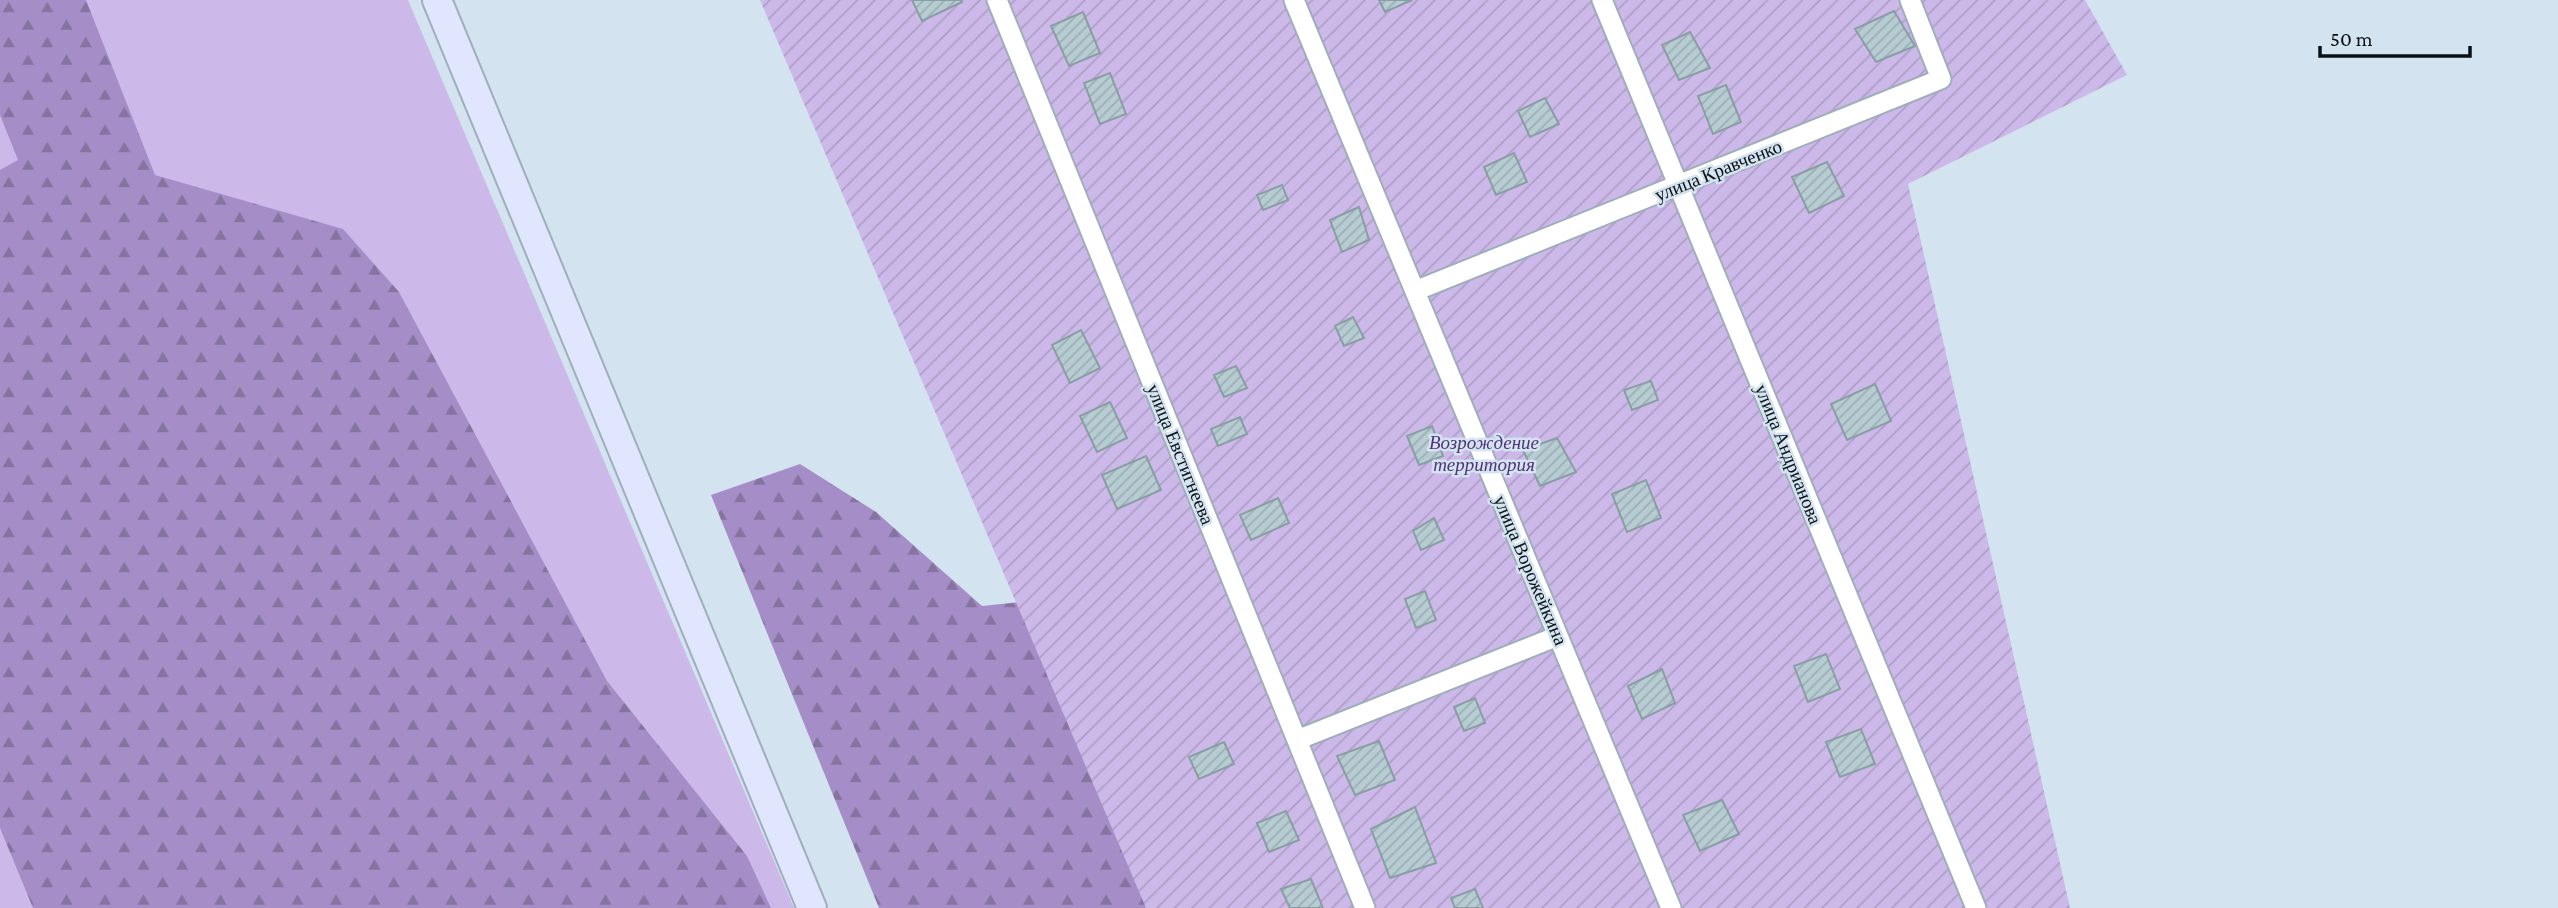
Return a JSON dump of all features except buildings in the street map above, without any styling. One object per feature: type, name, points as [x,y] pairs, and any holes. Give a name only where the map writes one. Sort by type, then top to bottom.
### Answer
[{"type":"main road","points":[[437,0],[812,908]]},
{"type":"street","name":"улица Евстигнеева","points":[[997,0],[1365,908]]},
{"type":"street","name":"улица Ворожейкина","points":[[1294,0],[1671,908]]},
{"type":"street","name":"улица Андрианова","points":[[1602,0],[1976,908]]},
{"type":"street","name":"улица Кравченко","points":[[1415,291],[1941,79],[1910,0]]},
{"type":"street","points":[[1297,740],[1558,636]]},
{"type":"green space","points":[[0,0],[408,0],[794,908],[0,908]]},
{"type":"green space","points":[[0,0],[86,0],[155,175],[343,229],[399,292],[607,681],[747,856],[771,908],[33,908],[0,828],[0,170],[18,160],[0,115]]},
{"type":"green space","name":"Возрождение территория","points":[[760,0],[2085,0],[2127,75],[1908,184],[2070,908],[1146,908]]},
{"type":"green space","points":[[800,464],[876,512],[982,606],[1189,584],[1209,908],[879,908],[711,495]]}]
